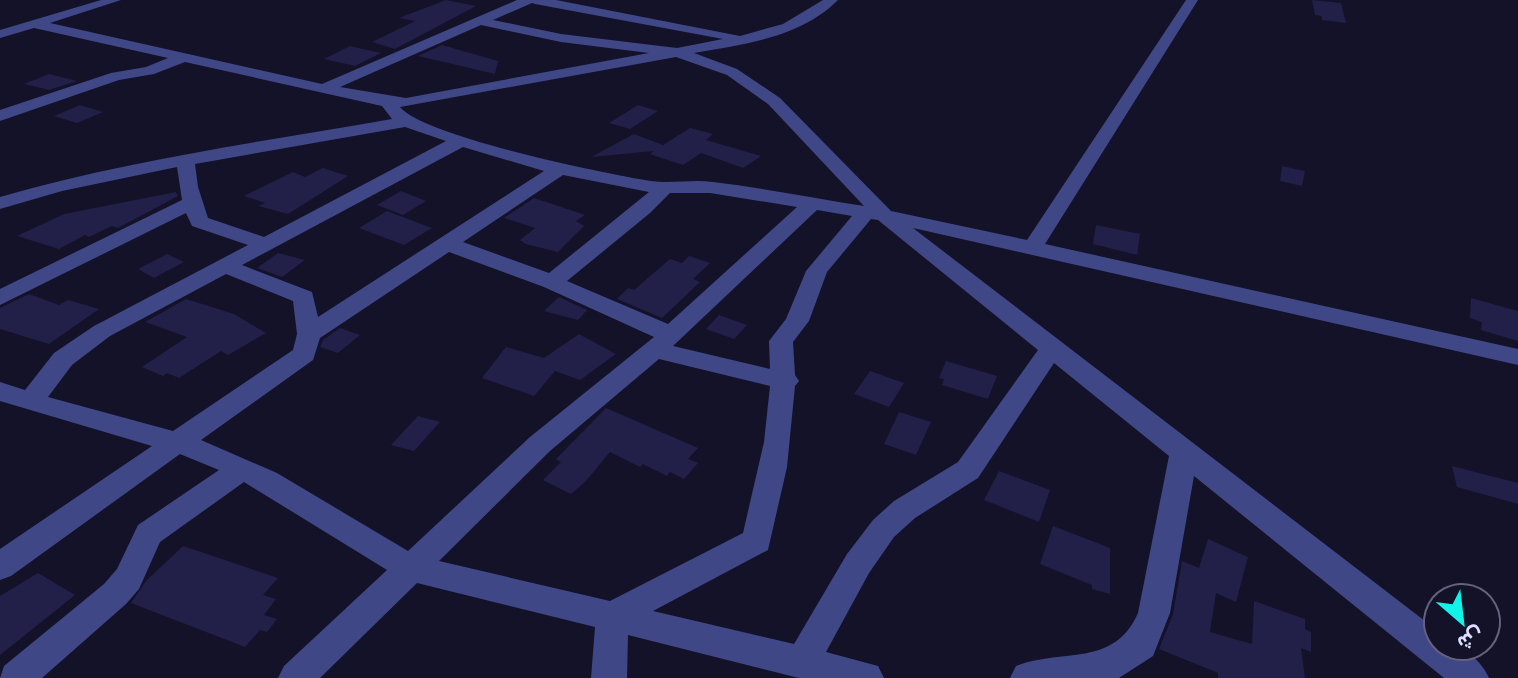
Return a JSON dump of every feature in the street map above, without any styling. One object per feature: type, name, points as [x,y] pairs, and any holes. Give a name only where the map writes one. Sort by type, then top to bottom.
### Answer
[{"type":"street","points":[[0,34],[115,0]]},
{"type":"street","points":[[323,89],[528,0]]},
{"type":"street","points":[[535,0],[747,39]]},
{"type":"street","points":[[34,24],[388,103],[425,100],[747,39],[780,31],[832,0]]},
{"type":"street","points":[[1032,248],[1192,0]]},
{"type":"street","points":[[479,21],[561,38],[676,52],[732,72],[774,101],[875,213],[1052,348],[1471,678]]},
{"type":"street","points":[[0,116],[116,76],[149,71],[185,57]]},
{"type":"street","points":[[388,103],[395,114],[407,122],[460,141],[560,169],[665,187],[710,187],[810,206],[875,213],[1518,357]]},
{"type":"street","points":[[0,203],[59,186],[185,160],[407,122]]},
{"type":"street","points":[[30,402],[50,373],[81,345],[460,141]]},
{"type":"street","points":[[185,160],[188,187],[199,222],[265,244]]},
{"type":"street","points":[[309,334],[560,169]]},
{"type":"street","points":[[552,282],[643,209],[665,187]]},
{"type":"street","points":[[0,298],[194,202]]},
{"type":"street","points":[[296,678],[540,444],[662,342],[810,206]]},
{"type":"street","points":[[612,616],[757,541],[782,426],[786,381],[781,341],[797,321],[817,271],[875,213]]},
{"type":"street","points":[[448,244],[552,282],[662,342],[786,381]]},
{"type":"street","points":[[0,566],[304,354],[309,334],[304,297],[224,266]]},
{"type":"street","points":[[802,662],[876,535],[897,515],[953,484],[968,470],[1052,348]]},
{"type":"street","points":[[0,391],[176,442],[242,469],[409,567],[866,678]]},
{"type":"street","points":[[1028,678],[1106,667],[1141,645],[1154,613],[1184,452]]},
{"type":"street","points":[[16,678],[115,594],[128,579],[149,534],[242,469]]},
{"type":"street","points":[[609,678],[612,616]]},
{"type":"building","points":[[446,0],[476,6],[395,49],[372,42],[415,21],[399,18]]},
{"type":"building","points":[[1312,0],[1341,3],[1346,23],[1322,20],[1322,16],[1315,15]]},
{"type":"building","points":[[442,45],[498,61],[495,74],[418,56]]},
{"type":"building","points":[[350,46],[381,53],[355,66],[324,59]]},
{"type":"building","points":[[49,74],[77,81],[49,90],[24,84]]},
{"type":"building","points":[[80,105],[103,112],[77,123],[54,116]]},
{"type":"building","points":[[638,105],[658,111],[630,129],[609,123]]},
{"type":"building","points":[[690,128],[713,134],[706,140],[761,156],[743,168],[701,153],[683,165],[650,154],[654,151],[591,157],[634,134],[663,145]]},
{"type":"building","points":[[1282,166],[1305,171],[1302,186],[1280,181]]},
{"type":"building","points":[[323,168],[348,176],[288,214],[258,206],[265,203],[244,196],[293,172],[305,177]]},
{"type":"building","points":[[401,191],[426,201],[403,215],[377,205]]},
{"type":"building","points":[[176,192],[178,196],[118,228],[112,226],[89,237],[85,235],[59,249],[17,236],[64,214]]},
{"type":"building","points":[[534,198],[585,215],[576,221],[584,226],[558,252],[526,244],[520,240],[535,228],[504,218]]},
{"type":"building","points":[[387,211],[432,228],[404,245],[359,228]]},
{"type":"building","points":[[1096,225],[1140,234],[1137,255],[1093,244]]},
{"type":"building","points":[[278,253],[305,260],[282,277],[257,268]]},
{"type":"building","points":[[167,254],[184,262],[154,278],[138,269]]},
{"type":"building","points":[[689,256],[710,263],[693,279],[700,282],[662,318],[617,299],[628,288],[634,290],[670,259],[682,263]]},
{"type":"building","points":[[29,294],[59,305],[68,300],[99,309],[49,344],[0,329],[0,308]]},
{"type":"building","points":[[559,297],[587,310],[578,320],[544,311]]},
{"type":"building","points":[[1471,298],[1518,311],[1518,341],[1481,330],[1482,322],[1470,318]]},
{"type":"building","points":[[186,299],[234,314],[266,333],[228,355],[221,351],[179,378],[167,373],[163,376],[142,367],[187,337],[145,322]]},
{"type":"building","points":[[719,315],[747,325],[734,339],[706,329]]},
{"type":"building","points":[[340,328],[360,335],[338,353],[320,347],[323,340]]},
{"type":"building","points":[[579,334],[616,354],[580,380],[555,371],[534,396],[482,378],[506,347],[544,358]]},
{"type":"building","points":[[946,361],[997,376],[988,399],[942,385],[944,379],[939,378]]},
{"type":"building","points":[[870,371],[904,383],[889,407],[854,394]]},
{"type":"building","points":[[606,408],[698,448],[688,459],[698,463],[684,479],[670,472],[667,476],[643,464],[640,467],[610,452],[571,494],[543,480],[561,462],[556,459]]},
{"type":"building","points":[[899,412],[931,422],[916,455],[884,444]]},
{"type":"building","points":[[418,416],[440,422],[414,451],[391,445]]},
{"type":"building","points":[[1452,466],[1518,483],[1518,504],[1457,487]]},
{"type":"building","points":[[999,471],[1050,490],[1039,522],[984,500]]},
{"type":"building","points":[[1053,526],[1110,548],[1110,594],[1092,589],[1092,585],[1040,564]]},
{"type":"building","points":[[1208,539],[1248,557],[1236,602],[1216,593],[1210,632],[1252,644],[1254,601],[1305,619],[1305,629],[1311,632],[1311,652],[1301,648],[1305,678],[1218,678],[1218,673],[1159,649],[1173,614],[1182,561],[1199,568]]},
{"type":"building","points":[[183,546],[278,578],[263,595],[276,599],[264,615],[277,619],[267,632],[260,630],[245,647],[131,603],[146,581]]},
{"type":"building","points":[[38,573],[75,595],[0,655],[0,596]]}]
